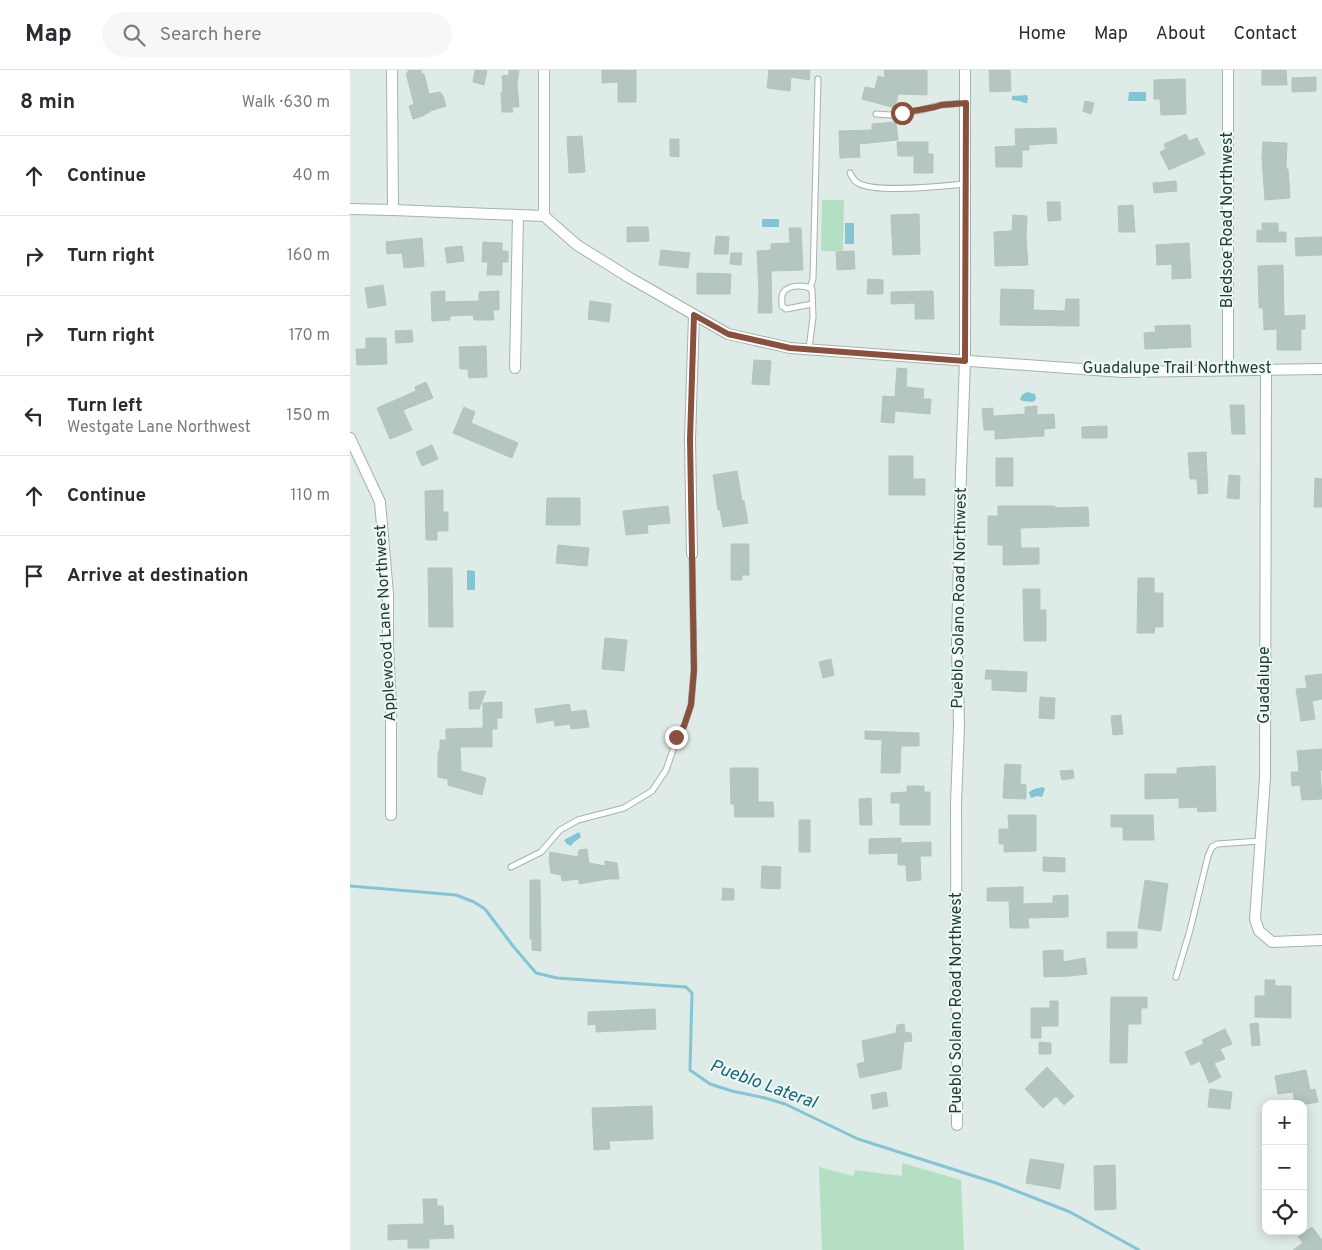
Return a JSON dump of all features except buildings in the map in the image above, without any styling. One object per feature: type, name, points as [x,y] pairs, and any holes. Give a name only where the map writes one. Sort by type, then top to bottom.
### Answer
[{"type":"street","points":[[392,70],[393,210]]},
{"type":"street","points":[[350,210],[544,216],[544,70]]},
{"type":"street","name":"Pueblo Solano Road Northwest","points":[[957,1125],[956,804],[959,725],[958,645],[961,472],[965,361],[965,70]]},
{"type":"street","name":"Bledsoe Road Northwest","points":[[1228,70],[1228,370]]},
{"type":"street","points":[[515,368],[518,216]]},
{"type":"street","name":"Guadalupe Trail Northwest","points":[[544,216],[577,245],[630,278],[728,334],[790,348],[1123,372],[1322,369]]},
{"type":"street","points":[[692,554],[690,439],[694,315]]},
{"type":"street","name":"Guadalupe","points":[[1266,370],[1265,778],[1255,919],[1259,931],[1272,942],[1322,940]]},
{"type":"street","name":"Applewood Lane Northwest","points":[[350,438],[380,502],[388,594],[391,815]]},
{"type":"lane","points":[[809,349],[813,316],[812,289],[810,288],[814,279],[818,79]]},
{"type":"lane","points":[[876,114],[891,115],[941,105],[966,103]]},
{"type":"lane","points":[[850,173],[854,180],[860,184],[874,188],[966,184]]},
{"type":"lane","points":[[810,288],[803,286],[787,289],[783,292],[782,306],[786,309],[812,304]]},
{"type":"lane","points":[[511,867],[541,852],[560,830],[578,820],[624,808],[652,791],[666,770],[676,735],[684,726],[691,705],[694,670],[692,554]]},
{"type":"lane","points":[[1176,977],[1212,847],[1217,844],[1261,841]]},
{"type":"green space","points":[[822,200],[844,200],[843,251],[821,251]]},
{"type":"green space","points":[[902,1163],[961,1180],[964,1250],[822,1250],[819,1167],[853,1176],[855,1170],[902,1176]]},
{"type":"water","points":[[1129,92],[1146,92],[1146,101],[1128,101]]},
{"type":"water","points":[[1027,95],[1027,103],[1012,100],[1012,96]]},
{"type":"water","points":[[762,219],[779,219],[779,227],[762,227]]},
{"type":"water","points":[[845,223],[854,223],[854,244],[845,244]]},
{"type":"water","points":[[1027,392],[1035,394],[1036,399],[1033,402],[1020,399]]},
{"type":"water","points":[[467,570],[475,571],[475,590],[467,590]]},
{"type":"water","points":[[1043,787],[1045,789],[1042,797],[1031,798],[1029,792]]},
{"type":"water","points":[[579,832],[581,837],[571,846],[564,840]]},
{"type":"waterway","name":"Pueblo Lateral","points":[[350,886],[456,895],[474,902],[485,909],[536,973],[557,978],[686,987],[692,993],[690,1070],[710,1084],[785,1104],[858,1139],[996,1183],[1070,1212],[1139,1250]]},
{"type":"route","points":[[676,737],[684,726],[691,705],[694,670],[690,439],[694,315],[728,334],[790,348],[965,361],[966,103],[941,105],[902,113]]}]
